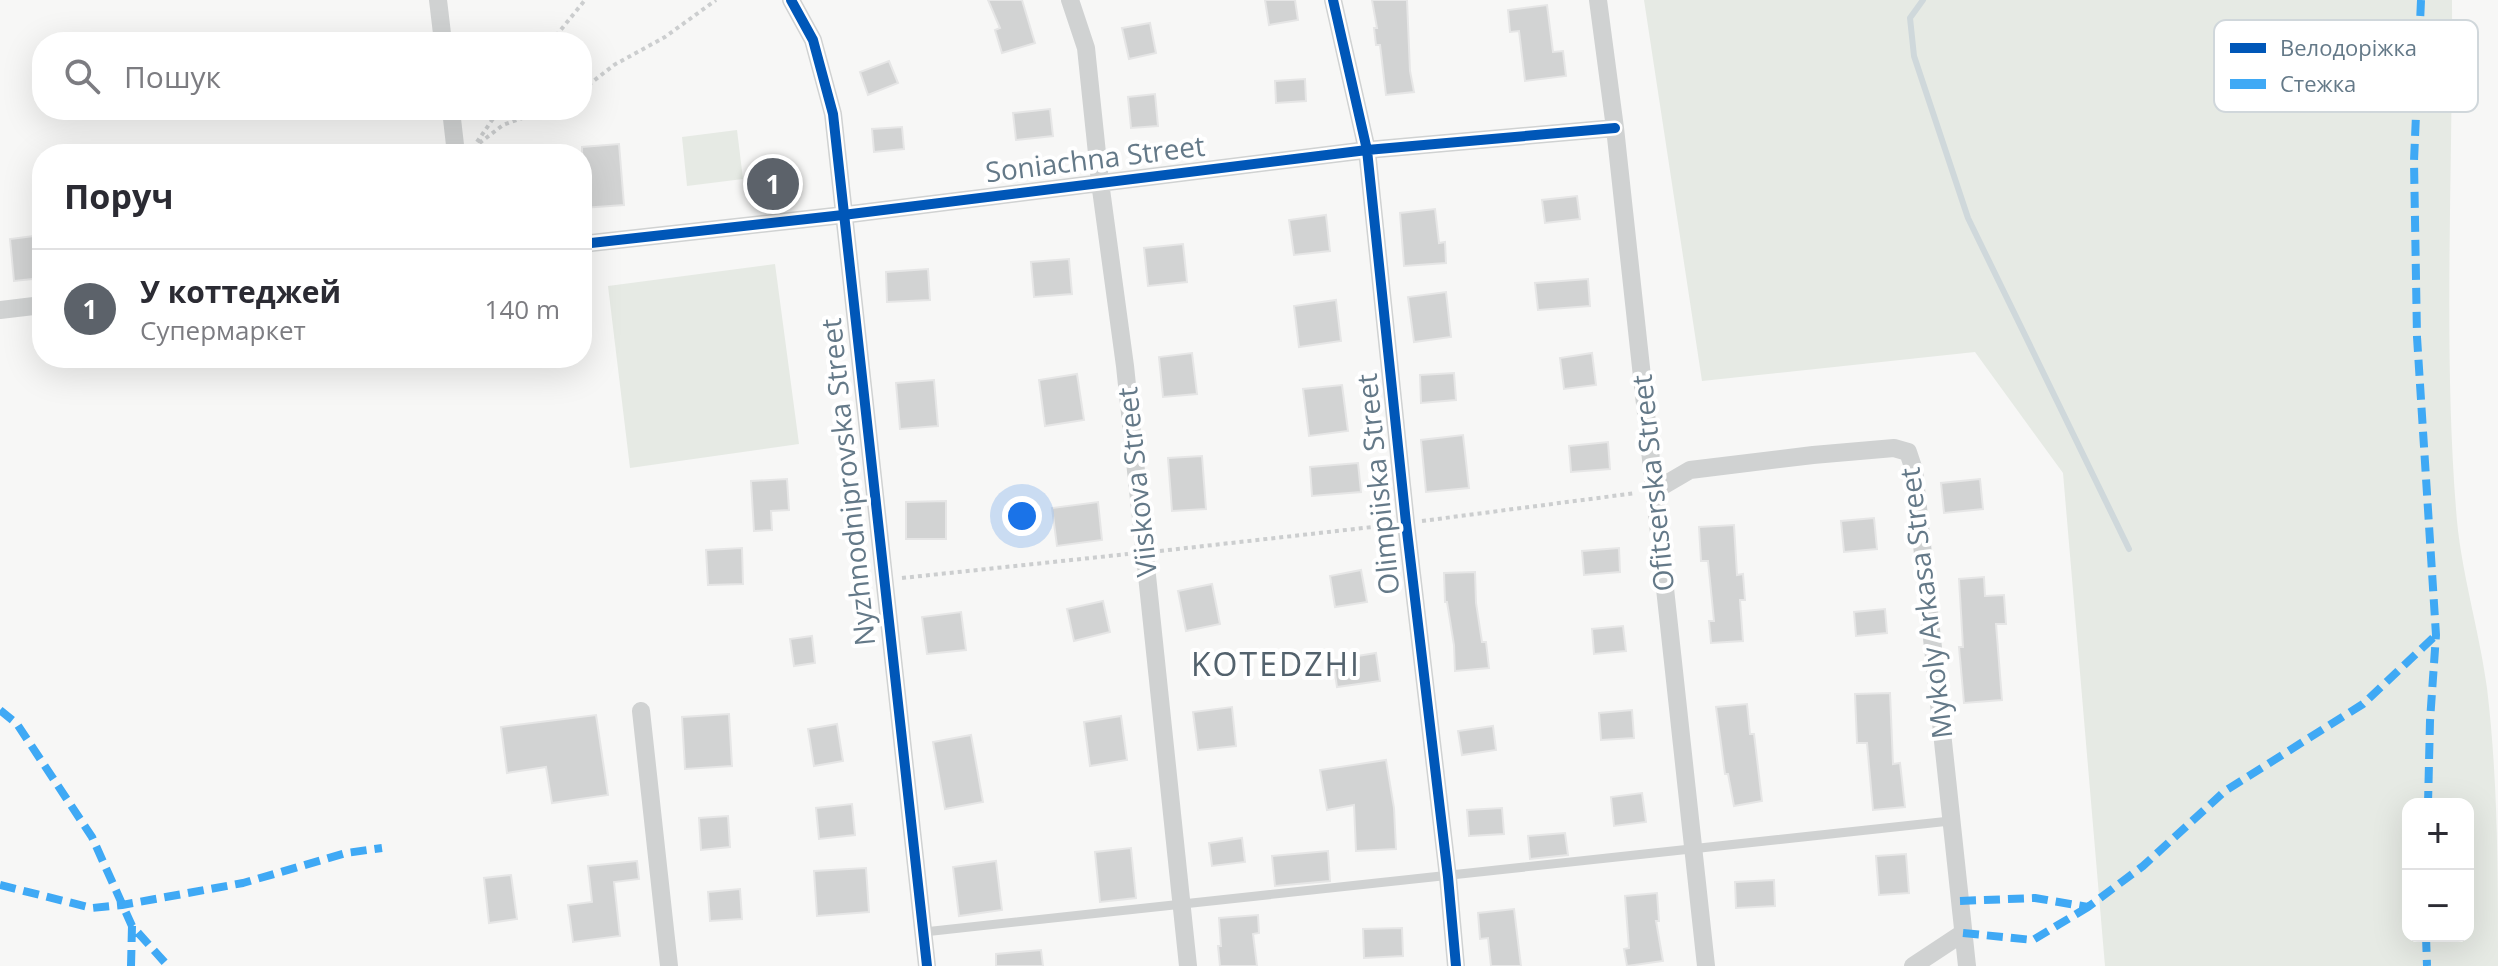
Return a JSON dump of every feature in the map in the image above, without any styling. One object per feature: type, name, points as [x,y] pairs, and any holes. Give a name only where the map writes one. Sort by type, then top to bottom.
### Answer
[{"type":"street","points":[[438,0],[442,32]]},
{"type":"street","name":"Nyzhnodniprovska Street","points":[[791,0],[813,40],[833,114],[927,966]]},
{"type":"street","name":"Viiskova Street","points":[[1070,0],[1086,48],[1100,182],[1125,366],[1188,966]]},
{"type":"street","name":"Olimpiiska Street","points":[[1333,0],[1367,150],[1456,966]]},
{"type":"street","name":"Ofitserska Street","points":[[1598,0],[1615,128],[1706,966]]},
{"type":"street","points":[[454,120],[462,144]]},
{"type":"street","name":"Soniachna Street","points":[[592,243],[1367,150],[1615,128]]},
{"type":"street","points":[[0,310],[32,306]]},
{"type":"street","name":"Mykoly Arkasa Street","points":[[1654,491],[1690,470],[1894,448],[1908,452],[1915,486],[1967,966]]},
{"type":"street","points":[[641,711],[669,966]]},
{"type":"street","points":[[1913,966],[1963,933]]},
{"type":"lane","points":[[924,932],[1950,821]]},
{"type":"path","points":[[559,32],[585,0]]},
{"type":"path","points":[[592,82],[614,65],[665,37],[716,0]]},
{"type":"path","points":[[472,144],[491,120]]},
{"type":"path","points":[[477,144],[503,125],[517,120]]},
{"type":"path","points":[[883,580],[1406,523],[1654,491]]},
{"type":"shaded area","points":[[1644,0],[2452,0],[2452,20],[2214,20],[2214,112],[2451,112],[2449,318],[2452,446],[2458,531],[2484,666],[2491,723],[2497,827],[2498,966],[2105,966],[2063,473],[1975,352],[1702,381]]},
{"type":"shaded area","points":[[737,130],[743,179],[687,186],[682,137]]},
{"type":"shaded area","points":[[775,264],[799,444],[630,468],[608,286]]},
{"type":"building","points":[[988,0],[1022,0],[1035,43],[1002,53],[995,30],[1000,28]]},
{"type":"building","points":[[1265,0],[1295,0],[1298,20],[1269,25]]},
{"type":"building","points":[[1372,0],[1407,0],[1414,92],[1386,95],[1380,45],[1376,45],[1374,28],[1377,28]]},
{"type":"building","points":[[1547,5],[1553,52],[1563,51],[1566,76],[1525,81],[1519,31],[1510,32],[1508,10]]},
{"type":"building","points":[[1150,23],[1156,53],[1129,59],[1122,28]]},
{"type":"building","points":[[889,61],[898,83],[868,95],[860,72]]},
{"type":"building","points":[[1305,79],[1306,101],[1276,103],[1275,81]]},
{"type":"building","points":[[1155,94],[1158,126],[1131,128],[1128,97]]},
{"type":"building","points":[[1050,109],[1053,136],[1016,140],[1013,113]]},
{"type":"building","points":[[902,127],[904,149],[874,152],[872,129]]},
{"type":"building","points":[[619,144],[624,205],[592,207],[592,146]]},
{"type":"building","points":[[794,170],[796,196],[753,200],[751,173]]},
{"type":"building","points":[[1577,196],[1580,219],[1545,223],[1542,200]]},
{"type":"building","points":[[1435,209],[1439,243],[1445,242],[1446,263],[1404,266],[1400,213]]},
{"type":"building","points":[[1326,215],[1330,251],[1294,255],[1289,220]]},
{"type":"building","points":[[32,236],[32,279],[14,281],[10,239]]},
{"type":"building","points":[[1183,244],[1187,282],[1148,286],[1144,248]]},
{"type":"building","points":[[1069,259],[1072,294],[1034,297],[1031,262]]},
{"type":"building","points":[[928,269],[930,300],[887,302],[886,272]]},
{"type":"building","points":[[1588,279],[1590,306],[1538,310],[1535,283]]},
{"type":"building","points":[[1446,292],[1451,337],[1414,342],[1408,297]]},
{"type":"building","points":[[1336,300],[1341,341],[1299,347],[1294,306]]},
{"type":"building","points":[[1192,353],[1197,394],[1163,397],[1159,357]]},
{"type":"building","points":[[1592,353],[1596,385],[1564,389],[1560,358]]},
{"type":"building","points":[[1454,373],[1456,400],[1421,403],[1420,375]]},
{"type":"building","points":[[1077,374],[1084,420],[1045,426],[1039,380]]},
{"type":"building","points":[[934,380],[938,426],[900,429],[896,383]]},
{"type":"building","points":[[1342,385],[1348,431],[1309,436],[1303,389]]},
{"type":"building","points":[[1463,435],[1469,488],[1426,492],[1421,440]]},
{"type":"building","points":[[1608,442],[1610,469],[1571,472],[1569,446]]},
{"type":"building","points":[[1202,456],[1206,509],[1172,511],[1168,458]]},
{"type":"building","points":[[1358,463],[1361,492],[1312,496],[1310,467]]},
{"type":"building","points":[[787,479],[789,510],[771,511],[772,530],[754,531],[751,481]]},
{"type":"building","points":[[1980,479],[1983,509],[1944,513],[1941,483]]},
{"type":"building","points":[[946,501],[946,539],[906,539],[906,502]]},
{"type":"building","points":[[1098,502],[1102,540],[1057,546],[1052,508]]},
{"type":"building","points":[[1874,518],[1877,549],[1844,552],[1841,521]]},
{"type":"building","points":[[1734,525],[1737,575],[1743,574],[1745,600],[1740,600],[1743,641],[1711,643],[1709,621],[1714,621],[1708,561],[1701,561],[1699,527]]},
{"type":"building","points":[[742,548],[743,584],[708,585],[706,550]]},
{"type":"building","points":[[1619,548],[1620,572],[1584,575],[1582,551]]},
{"type":"building","points":[[1361,570],[1367,602],[1335,607],[1330,576]]},
{"type":"building","points":[[1475,572],[1476,603],[1489,668],[1455,671],[1444,573]]},
{"type":"building","points":[[1984,577],[1985,596],[2004,595],[2006,624],[1996,624],[2002,700],[1964,703],[1959,647],[1963,647],[1959,579]]},
{"type":"building","points":[[1212,584],[1220,624],[1186,631],[1178,591]]},
{"type":"building","points":[[1103,601],[1110,632],[1074,641],[1067,609]]},
{"type":"building","points":[[1885,609],[1887,633],[1856,636],[1854,612]]},
{"type":"building","points":[[961,612],[966,650],[927,654],[922,617]]},
{"type":"building","points":[[1623,626],[1626,651],[1594,654],[1592,629]]},
{"type":"building","points":[[812,636],[815,663],[794,666],[790,639]]},
{"type":"building","points":[[1376,653],[1380,681],[1337,687],[1333,660]]},
{"type":"building","points":[[1890,693],[1893,764],[1900,763],[1905,807],[1873,810],[1867,743],[1857,743],[1855,694]]},
{"type":"building","points":[[1747,704],[1762,801],[1734,806],[1728,774],[1725,774],[1716,707]]},
{"type":"building","points":[[1232,707],[1236,746],[1198,750],[1193,712]]},
{"type":"building","points":[[1632,710],[1634,738],[1601,740],[1599,713]]},
{"type":"building","points":[[729,714],[732,766],[685,769],[682,717]]},
{"type":"building","points":[[596,715],[608,795],[552,803],[546,767],[507,773],[501,727]]},
{"type":"building","points":[[1121,716],[1127,760],[1090,766],[1084,722]]},
{"type":"building","points":[[837,724],[843,761],[814,766],[808,729]]},
{"type":"building","points":[[1493,726],[1496,750],[1462,755],[1458,731]]},
{"type":"building","points":[[971,735],[983,802],[945,809],[933,742]]},
{"type":"building","points":[[1386,760],[1394,808],[1396,849],[1356,851],[1354,805],[1327,810],[1320,770]]},
{"type":"building","points":[[1642,793],[1646,822],[1614,826],[1611,797]]},
{"type":"building","points":[[852,804],[855,835],[819,839],[816,808]]},
{"type":"building","points":[[1502,808],[1504,834],[1469,836],[1467,810]]},
{"type":"building","points":[[728,816],[730,847],[701,850],[699,818]]},
{"type":"building","points":[[1565,833],[1568,855],[1530,859],[1528,836]]},
{"type":"building","points":[[1242,838],[1245,862],[1212,866],[1209,843]]},
{"type":"building","points":[[1131,848],[1136,898],[1100,902],[1095,852]]},
{"type":"building","points":[[1328,851],[1330,881],[1275,886],[1272,856]]},
{"type":"building","points":[[1906,854],[1909,893],[1879,895],[1876,856]]},
{"type":"building","points":[[637,861],[639,879],[614,882],[620,936],[573,942],[568,905],[592,902],[588,866]]},
{"type":"building","points":[[996,861],[1002,910],[959,916],[953,867]]},
{"type":"building","points":[[866,868],[869,912],[817,916],[814,871]]},
{"type":"building","points":[[511,875],[517,919],[489,923],[484,878]]},
{"type":"building","points":[[1774,880],[1775,906],[1736,908],[1735,882]]},
{"type":"building","points":[[740,889],[742,919],[710,921],[708,892]]},
{"type":"building","points":[[1657,893],[1659,921],[1656,921],[1663,961],[1627,966],[1624,949],[1629,948],[1625,896]]},
{"type":"building","points":[[1514,909],[1521,966],[1491,966],[1488,938],[1480,939],[1478,913]]},
{"type":"building","points":[[1258,915],[1259,933],[1253,934],[1257,966],[1220,966],[1219,918]]},
{"type":"building","points":[[1402,928],[1403,956],[1364,958],[1363,929]]},
{"type":"building","points":[[1041,950],[1043,966],[996,966],[996,954]]},
{"type":"waterway","points":[[1923,0],[1910,18],[1914,56],[1968,218],[2129,549]]},
{"type":"marked path","points":[[2420,20],[2421,0]]},
{"type":"marked path","points":[[2416,112],[2417,337],[2436,635],[2428,798]]},
{"type":"marked path","points":[[1960,901],[2035,898],[2088,907],[2143,866],[2225,791],[2363,704],[2436,635]]},
{"type":"marked path","points":[[0,710],[17,724],[92,837],[132,926],[168,966]]},
{"type":"marked path","points":[[0,885],[92,908],[243,883],[346,853],[382,848]]},
{"type":"marked path","points":[[1963,933],[2033,940],[2088,907]]},
{"type":"marked path","points":[[131,966],[132,926]]},
{"type":"marked path","points":[[2426,942],[2427,966]]},
{"type":"cycle path","points":[[791,0],[813,40],[833,114],[927,966]]},
{"type":"cycle path","points":[[1333,0],[1367,150],[1456,966]]},
{"type":"cycle path","points":[[592,243],[1367,150],[1615,128]]},
{"type":"place","name":"У коттеджей","points":[[773,184]]},
{"type":"district","name":"KOTEDZHI","points":[[1276,665]]}]
